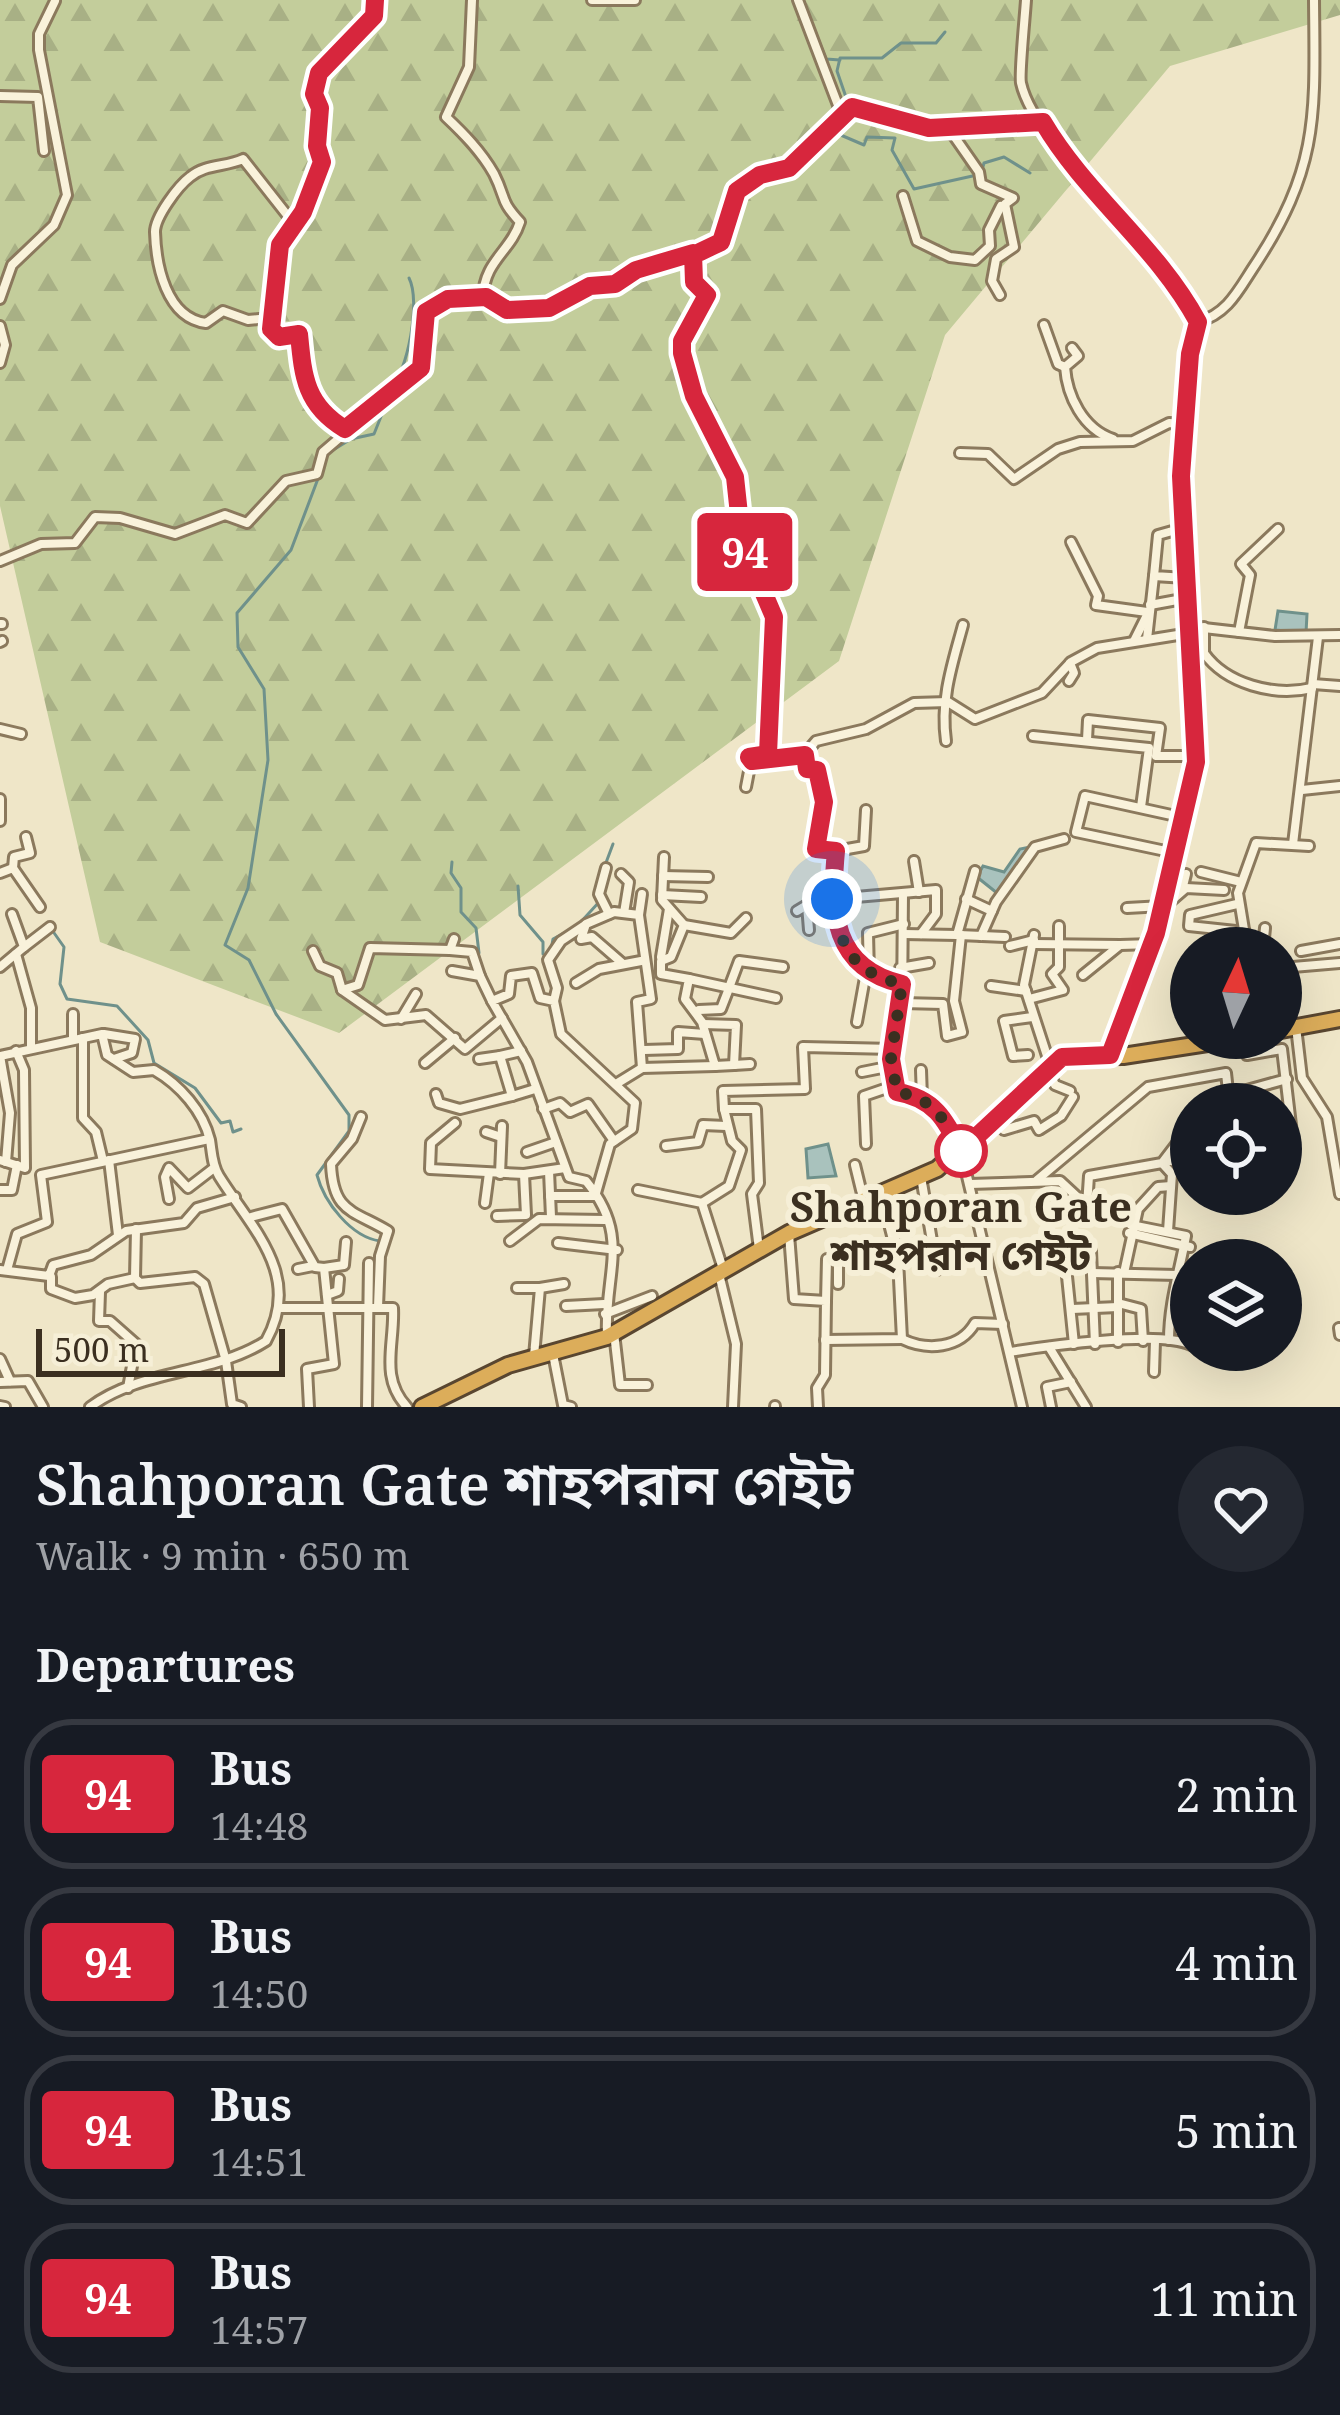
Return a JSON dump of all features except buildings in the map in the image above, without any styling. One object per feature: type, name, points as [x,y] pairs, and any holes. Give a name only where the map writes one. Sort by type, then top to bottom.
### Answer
[{"type":"highway","points":[[1302,1026],[1340,1019]]},
{"type":"highway","points":[[422,1407],[534,1358],[610,1335],[789,1233],[963,1156],[995,1118],[1062,1057],[1170,1048]]},
{"type":"street","points":[[0,298],[12,266],[54,224],[67,195],[40,68],[39,34],[53,0]]},
{"type":"street","points":[[343,428],[328,418],[304,387],[299,334],[276,335],[269,318],[276,258],[322,162],[317,146],[320,108],[314,94],[319,73],[364,30],[374,16],[375,0]]},
{"type":"street","points":[[472,0],[470,68],[446,117],[463,128],[493,173],[502,207],[520,222],[514,238],[500,248],[488,268],[483,297]]},
{"type":"street","points":[[592,0],[635,0]]},
{"type":"street","points":[[798,0],[841,113]]},
{"type":"street","points":[[1026,0],[1021,83],[1072,165],[1167,268],[1198,322],[1183,424],[1184,528],[1188,598],[1204,653],[1226,679],[1283,689],[1340,686]]},
{"type":"street","points":[[1198,322],[1222,313],[1300,188],[1317,100],[1314,0]]},
{"type":"street","points":[[0,96],[38,97],[44,151]]},
{"type":"street","points":[[0,561],[41,544],[75,543],[95,517],[120,518],[175,534],[225,515],[245,524],[286,481],[316,474],[320,456],[343,428],[421,368],[429,309],[459,296],[483,297],[507,310],[549,308],[590,286],[615,284],[636,270],[721,242],[742,187],[760,175],[789,168],[841,113],[860,106],[929,128],[1043,122]]},
{"type":"street","points":[[946,126],[979,172],[981,184],[1012,198],[984,212]]},
{"type":"street","points":[[269,318],[248,320],[223,310],[206,322],[191,319],[162,283],[156,230],[161,213],[190,177],[243,158],[297,220]]},
{"type":"street","points":[[903,196],[907,221],[917,241],[950,257],[975,260],[989,246],[988,230],[1003,205]]},
{"type":"street","points":[[1000,295],[992,284],[996,259],[1014,247],[1003,205]]},
{"type":"street","points":[[693,253],[694,282],[707,295],[682,341],[685,369],[735,477],[742,542],[774,617],[768,754],[749,757],[746,787]]},
{"type":"street","points":[[1044,325],[1058,364],[1066,358],[1066,391],[1100,438]]},
{"type":"street","points":[[0,326],[5,345],[0,363]]},
{"type":"street","points":[[960,454],[988,454],[1014,478],[1058,449],[1100,438],[1140,439],[1168,423],[1183,424]]},
{"type":"street","points":[[1147,639],[1159,535],[1184,528]]},
{"type":"street","points":[[1239,632],[1250,575],[1241,564],[1278,529]]},
{"type":"street","points":[[1071,542],[1097,596],[1096,605],[1148,610],[1188,598]]},
{"type":"street","points":[[1154,577],[1186,578]]},
{"type":"street","points":[[1134,641],[1148,610]]},
{"type":"street","points":[[946,741],[943,687],[962,645],[963,625]]},
{"type":"street","points":[[752,761],[805,755],[816,741],[866,728],[907,705],[945,701],[975,719],[1001,712],[1042,693],[1070,663],[1097,648],[1196,629],[1318,637],[1340,634]]},
{"type":"street","points":[[1116,1055],[1153,944],[1185,818],[1196,756],[1196,629]]},
{"type":"street","points":[[1293,844],[1318,637]]},
{"type":"street","points":[[1069,681],[1074,673],[1070,663]]},
{"type":"street","points":[[1087,740],[1088,720],[1106,719],[1160,728],[1156,756],[1196,756]]},
{"type":"street","points":[[0,729],[21,734]]},
{"type":"street","points":[[1033,736],[1149,748],[1141,807]]},
{"type":"street","points":[[805,755],[807,769],[817,770],[824,802],[816,849],[864,846],[866,810]]},
{"type":"street","points":[[1301,791],[1340,786]]},
{"type":"street","points":[[1174,853],[1076,832],[1085,796],[1185,818]]},
{"type":"street","points":[[0,799],[0,821]]},
{"type":"street","points":[[26,837],[30,853],[14,857],[13,868],[40,907]]},
{"type":"street","points":[[981,936],[1035,847],[1064,839]]},
{"type":"street","points":[[1244,927],[1238,904],[1241,882],[1256,843],[1310,846]]},
{"type":"street","points":[[836,851],[832,901],[850,958],[867,973],[902,984]]},
{"type":"street","points":[[664,857],[662,895],[684,925],[731,932],[746,918]]},
{"type":"street","points":[[914,861],[919,892]]},
{"type":"street","points":[[0,873],[13,868]]},
{"type":"street","points":[[606,868],[599,894],[609,914]]},
{"type":"street","points":[[902,1003],[943,1004],[947,1036],[962,1033],[954,1001],[959,935],[975,871]]},
{"type":"street","points":[[1201,872],[1241,882]]},
{"type":"street","points":[[621,874],[628,882],[624,914]]},
{"type":"street","points":[[1127,908],[1163,907],[1182,890],[1186,874]]},
{"type":"street","points":[[663,876],[708,877]]},
{"type":"street","points":[[797,911],[807,904],[936,890],[935,916],[921,934]]},
{"type":"street","points":[[1182,890],[1224,890]]},
{"type":"street","points":[[642,894],[641,961],[651,999],[637,1002],[642,1068]]},
{"type":"street","points":[[903,894],[902,1003],[892,1066],[896,1085],[898,1093],[922,1099],[943,1114],[963,1156],[1022,1407]]},
{"type":"street","points":[[662,895],[701,897]]},
{"type":"street","points":[[966,898],[992,911]]},
{"type":"street","points":[[807,904],[809,930]]},
{"type":"street","points":[[1198,927],[1189,926],[1190,915],[1198,910],[1238,904]]},
{"type":"street","points":[[670,908],[663,918],[661,974],[776,998]]},
{"type":"street","points":[[12,914],[31,1008],[30,1048]]},
{"type":"street","points":[[596,1194],[614,1141],[629,1134],[635,1107],[561,1034],[554,1001],[557,988],[548,959],[561,940],[586,924],[609,914],[639,915]]},
{"type":"street","points":[[586,924],[581,939],[592,937],[622,963]]},
{"type":"street","points":[[661,963],[670,957],[684,925]]},
{"type":"street","points":[[991,986],[1028,995],[1061,993],[1063,985],[1052,974],[1063,962],[1059,926]]},
{"type":"street","points":[[0,967],[50,928]]},
{"type":"street","points":[[857,1022],[867,973],[868,933],[904,930],[1059,945],[1153,944]]},
{"type":"street","points":[[450,950],[454,939]]},
{"type":"street","points":[[995,1118],[1004,1130],[1034,1121],[1039,1130],[1061,1116],[1071,1094],[1054,1085],[1032,1017],[1025,964],[1034,940]]},
{"type":"street","points":[[1302,951],[1340,944]]},
{"type":"street","points":[[1084,975],[1120,945]]},
{"type":"street","points":[[342,990],[358,985],[370,948],[472,952],[492,1001],[521,1052],[568,1177],[584,1180],[607,1220],[617,1250],[605,1309],[620,1384],[647,1385]]},
{"type":"street","points":[[313,951],[320,966],[337,973],[342,990],[385,1020],[426,1015],[465,1049],[502,1018]]},
{"type":"street","points":[[576,983],[622,963],[641,961]]},
{"type":"street","points":[[699,1010],[721,1009],[739,961],[783,967]]},
{"type":"street","points":[[900,968],[929,963]]},
{"type":"street","points":[[1302,966],[1340,963]]},
{"type":"street","points":[[492,1001],[509,994],[511,976],[551,967]]},
{"type":"street","points":[[452,970],[480,976]]},
{"type":"street","points":[[532,973],[540,998],[554,1001]]},
{"type":"street","points":[[689,979],[685,999],[704,1029],[715,1066]]},
{"type":"street","points":[[401,1018],[416,994]]},
{"type":"street","points":[[73,1014],[83,1118],[96,1132],[106,1161],[118,1237]]},
{"type":"street","points":[[1028,1055],[1013,1056],[1004,1022],[1032,1017]]},
{"type":"street","points":[[644,1050],[678,1049],[678,1032],[736,1024],[734,1065]]},
{"type":"street","points":[[16,1051],[26,1103],[26,1168],[3,1161],[9,1104],[0,1056],[16,1051],[30,1048],[40,1051],[102,1034],[135,1039],[132,1053],[114,1059]]},
{"type":"street","points":[[90,1407],[128,1388],[226,1361],[266,1342],[279,1308],[273,1258],[251,1216],[214,1168],[209,1139],[180,1086],[154,1070],[133,1072],[114,1059],[102,1034]]},
{"type":"street","points":[[424,1063],[455,1038]]},
{"type":"street","points":[[638,1190],[702,1203],[733,1179],[741,1150],[726,1126],[724,1090],[806,1089],[803,1047],[894,1049]]},
{"type":"street","points":[[479,1059],[521,1052]]},
{"type":"street","points":[[500,1056],[512,1096]]},
{"type":"street","points":[[1284,1059],[1288,1083]]},
{"type":"street","points":[[1295,1059],[1327,1117],[1340,1194]]},
{"type":"street","points":[[616,1084],[642,1068],[750,1064]]},
{"type":"street","points":[[862,1072],[892,1066]]},
{"type":"street","points":[[921,1070],[922,1099]]},
{"type":"street","points":[[1036,1180],[1148,1087],[1226,1073],[1228,1091],[1236,1093],[1287,1079]]},
{"type":"street","points":[[866,1144],[864,1096],[896,1085]]},
{"type":"street","points":[[436,1094],[440,1102],[456,1109],[535,1089]]},
{"type":"street","points":[[9,1104],[26,1103]]},
{"type":"street","points":[[543,1109],[560,1103],[569,1112],[588,1104],[614,1141]]},
{"type":"street","points":[[724,1109],[756,1108],[758,1183],[752,1194],[759,1250]]},
{"type":"street","points":[[361,1117],[331,1164],[332,1178],[349,1214],[388,1231],[380,1256],[377,1306]]},
{"type":"street","points":[[455,1123],[431,1143],[427,1166],[524,1174],[565,1168]]},
{"type":"street","points":[[665,1146],[698,1142],[703,1125],[726,1126]]},
{"type":"street","points":[[485,1203],[502,1126]]},
{"type":"street","points":[[485,1132],[501,1137]]},
{"type":"street","points":[[50,1275],[3,1270],[17,1234],[46,1223],[41,1175],[209,1139]]},
{"type":"street","points":[[526,1152],[556,1142]]},
{"type":"street","points":[[1164,1162],[1170,1153]]},
{"type":"street","points":[[954,1169],[963,1156]]},
{"type":"street","points":[[459,1171],[460,1160]]},
{"type":"street","points":[[1164,1162],[1170,1171]]},
{"type":"street","points":[[970,1184],[1060,1181],[1088,1206],[1089,1176],[1170,1162]]},
{"type":"street","points":[[855,1165],[864,1199]]},
{"type":"street","points":[[0,1190],[12,1190],[17,1166]]},
{"type":"street","points":[[169,1199],[169,1168],[188,1188],[214,1168]]},
{"type":"street","points":[[549,1172],[551,1217]]},
{"type":"street","points":[[510,1240],[527,1219],[524,1174]]},
{"type":"street","points":[[920,1175],[937,1270]]},
{"type":"street","points":[[1118,1342],[1121,1272],[1130,1229],[1158,1187],[1170,1186]]},
{"type":"street","points":[[881,1191],[898,1259],[902,1339]]},
{"type":"street","points":[[550,1196],[596,1194]]},
{"type":"street","points":[[135,1278],[76,1298],[51,1289],[50,1275],[53,1265],[91,1256],[136,1229],[181,1224],[193,1210],[235,1198]]},
{"type":"street","points":[[1168,1231],[1170,1201]]},
{"type":"street","points":[[702,1203],[736,1344],[733,1407]]},
{"type":"street","points":[[251,1216],[282,1209],[318,1267],[330,1307],[334,1364],[307,1369],[309,1407]]},
{"type":"street","points":[[497,1216],[607,1220]]},
{"type":"street","points":[[136,1229],[135,1278],[140,1283],[194,1277],[204,1284],[226,1361],[232,1404],[241,1407]]},
{"type":"street","points":[[1130,1229],[1168,1231],[1187,1239]]},
{"type":"street","points":[[1130,1229],[1170,1241]]},
{"type":"street","points":[[789,1233],[794,1299],[826,1301]]},
{"type":"street","points":[[298,1269],[344,1265],[346,1242]]},
{"type":"street","points":[[558,1244],[617,1250]]},
{"type":"street","points":[[1091,1251],[1095,1344]]},
{"type":"street","points":[[1065,1257],[1074,1344]]},
{"type":"street","points":[[818,1407],[827,1259],[842,1259],[838,1284]]},
{"type":"street","points":[[368,1407],[365,1307],[369,1262]]},
{"type":"street","points":[[1092,1273],[1170,1275]]},
{"type":"street","points":[[326,1295],[338,1291],[339,1279]]},
{"type":"street","points":[[517,1288],[564,1284]]},
{"type":"street","points":[[534,1358],[540,1288]]},
{"type":"street","points":[[100,1292],[99,1321],[110,1322],[136,1344],[128,1388]]},
{"type":"street","points":[[566,1306],[605,1309],[652,1296]]},
{"type":"street","points":[[1072,1309],[1118,1305],[1141,1309],[1143,1341]]},
{"type":"street","points":[[279,1308],[393,1308],[387,1351],[392,1383],[407,1407]]},
{"type":"street","points":[[825,1340],[902,1339],[919,1347],[952,1344],[975,1323],[1003,1324]]},
{"type":"street","points":[[1010,1352],[1169,1340],[1170,1332]]},
{"type":"street","points":[[1154,1372],[1155,1341]]},
{"type":"street","points":[[1048,1346],[1086,1407]]},
{"type":"street","points":[[553,1353],[563,1405],[571,1407]]},
{"type":"street","points":[[0,1359],[5,1382],[28,1381],[43,1407]]},
{"type":"street","points":[[1051,1407],[1048,1388],[1071,1382]]},
{"type":"green space","points":[[0,0],[1340,0],[1340,15],[1170,66],[945,335],[839,661],[339,1033],[100,942],[0,506]]},
{"type":"water","points":[[1278,611],[1307,614],[1306,633],[1275,630]]},
{"type":"water","points":[[1030,847],[997,893],[977,877],[983,866],[1004,872],[1020,849]]},
{"type":"water","points":[[828,1144],[836,1176],[808,1178],[806,1149]]},
{"type":"waterway","points":[[805,6],[826,59],[840,60]]},
{"type":"waterway","points":[[848,103],[837,71],[840,58],[882,58],[901,43],[936,43],[945,32]]},
{"type":"waterway","points":[[844,118],[836,133],[864,145],[867,137],[895,138],[892,150],[914,189],[977,175]]},
{"type":"waterway","points":[[982,170],[984,163],[1004,157],[1030,173]]},
{"type":"waterway","points":[[390,390],[411,336],[414,303],[409,278]]},
{"type":"waterway","points":[[325,455],[351,439],[374,434],[388,399]]},
{"type":"waterway","points":[[319,476],[291,550],[237,613],[238,647],[264,689],[268,760],[248,888],[225,945],[249,960],[276,1014],[349,1115],[349,1131],[317,1175],[340,1217],[359,1233],[380,1241]]},
{"type":"waterway","points":[[604,868],[613,844]]},
{"type":"waterway","points":[[452,862],[451,873],[461,888],[461,912],[476,928],[479,953]]},
{"type":"waterway","points":[[518,886],[520,915],[543,942],[543,954]]},
{"type":"waterway","points":[[579,924],[600,901]]},
{"type":"waterway","points":[[52,930],[64,947],[60,984],[67,999],[117,1006],[148,1040],[154,1063],[195,1088],[221,1123],[230,1121],[233,1132],[241,1129]]},
{"type":"waterway","points":[[551,950],[553,939],[566,932]]},
{"type":"bus line","name":"94","points":[[375,0],[374,16],[347,49],[335,53],[314,88],[320,108],[317,146],[323,158],[303,212],[276,258],[271,329],[279,337],[293,331],[299,334],[304,387],[328,418],[345,429],[421,368],[424,318],[436,305],[459,296],[486,297],[507,310],[549,308],[593,284],[615,284],[636,270],[693,253],[694,282],[707,295],[682,341],[685,369],[740,490],[742,542],[774,617],[768,754],[749,757],[752,761],[805,755],[807,769],[817,770],[824,802],[816,849],[836,851],[832,903],[850,958],[871,977],[902,984],[902,1009],[891,1059],[897,1092],[918,1097],[943,1114],[961,1151],[1062,1057],[1110,1055],[1156,933],[1196,762],[1181,437],[1198,322],[1167,268],[1072,165],[1043,122],[929,128],[852,107],[789,168],[760,175],[737,191],[721,242],[700,252]]},
{"type":"place","name":"Shahporan Gate শাহপরান গেইট","points":[[961,1151]]},
{"type":"route","points":[[832,899],[850,958],[871,977],[902,984],[902,1009],[891,1059],[897,1092],[918,1097],[943,1114],[961,1151]]}]
